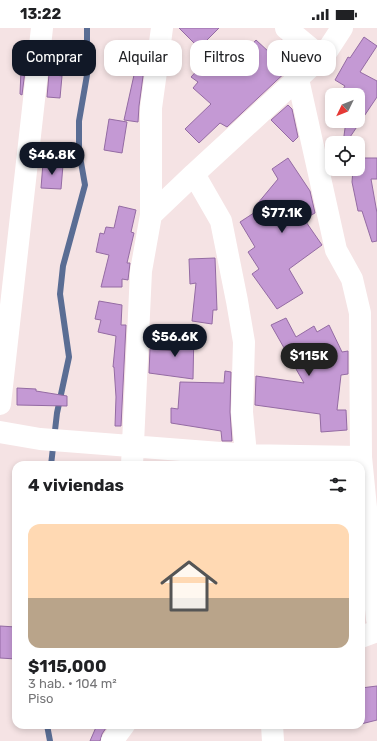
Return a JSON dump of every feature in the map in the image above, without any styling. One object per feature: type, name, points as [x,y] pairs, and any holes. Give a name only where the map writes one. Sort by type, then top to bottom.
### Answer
[{"type":"street","points":[[0,404],[8,264],[42,28]]},
{"type":"street","points":[[133,455],[141,271],[151,216],[151,108],[162,28]]},
{"type":"street","points":[[286,28],[300,40]]},
{"type":"street","points":[[334,40],[342,28]]},
{"type":"street","points":[[151,216],[194,174],[301,76]]},
{"type":"street","points":[[298,79],[336,250],[352,279],[360,313],[366,445],[377,619]]},
{"type":"street","points":[[194,174],[221,221],[238,301],[244,342],[242,412],[247,460]]},
{"type":"street","points":[[0,432],[40,439],[68,441],[133,455],[247,460],[366,445]]},
{"type":"street","points":[[365,636],[377,631]]},
{"type":"street","points":[[112,741],[121,729]]},
{"type":"street","points":[[272,729],[273,741]]},
{"type":"building","points":[[179,28],[219,28],[207,40],[191,40]]},
{"type":"building","points":[[364,37],[377,46],[360,72],[377,81],[377,97],[365,115],[365,88],[344,88],[345,86],[335,80],[348,57],[350,58]]},
{"type":"building","points":[[259,43],[267,50],[267,76],[281,76],[227,127],[220,123],[199,143],[185,129],[211,104],[193,88],[198,82],[191,77],[259,76]]},
{"type":"building","points":[[21,76],[24,76],[22,95],[20,94]]},
{"type":"building","points":[[49,76],[62,76],[60,98],[47,97]]},
{"type":"building","points":[[134,76],[143,76],[138,122],[124,120]]},
{"type":"building","points":[[288,105],[292,109],[298,137],[293,142],[271,120]]},
{"type":"building","points":[[109,119],[127,122],[122,153],[104,150]]},
{"type":"building","points":[[345,128],[356,128],[351,136],[344,136]]},
{"type":"building","points":[[288,158],[310,191],[315,213],[304,219],[322,245],[289,269],[303,293],[277,309],[252,274],[259,269],[248,252],[255,247],[240,222],[263,207],[258,203],[278,179],[272,169]]},
{"type":"building","points":[[365,158],[377,158],[377,179],[371,179],[377,213],[377,241],[372,242],[362,211],[358,211],[352,182],[352,176],[365,176]]},
{"type":"building","points":[[43,163],[63,165],[61,189],[41,188]]},
{"type":"building","points":[[119,206],[136,210],[131,232],[134,233],[127,263],[130,263],[128,280],[122,279],[122,287],[101,287],[109,255],[96,252],[100,233],[104,234],[106,227],[114,228]]},
{"type":"building","points":[[215,258],[217,310],[213,310],[212,324],[192,321],[196,283],[190,284],[189,259]]},
{"type":"building","points":[[99,301],[122,305],[121,325],[126,325],[121,426],[115,426],[116,397],[113,367],[116,336],[98,332],[101,320],[95,319]]},
{"type":"building","points":[[286,318],[296,337],[314,326],[317,332],[329,325],[342,352],[348,351],[348,374],[341,375],[337,410],[346,410],[347,430],[321,432],[320,414],[255,405],[256,376],[304,383],[271,325]]},
{"type":"building","points":[[177,329],[194,330],[193,379],[149,373],[150,349],[176,351]]},
{"type":"building","points":[[225,371],[231,372],[230,412],[232,441],[222,441],[221,431],[171,423],[171,408],[178,409],[180,382],[224,383]]},
{"type":"building","points":[[17,388],[36,389],[36,391],[67,396],[67,406],[17,405]]},
{"type":"building","points":[[0,626],[12,627],[12,659],[0,658]]},
{"type":"building","points":[[377,686],[377,720],[365,723],[365,688]]},
{"type":"building","points":[[95,729],[105,729],[100,741],[90,741]]},
{"type":"waterway","points":[[51,461],[57,413],[69,357],[60,294],[63,266],[85,185],[79,151],[79,121],[87,75],[87,28]]},
{"type":"waterway","points":[[48,729],[50,741]]}]
